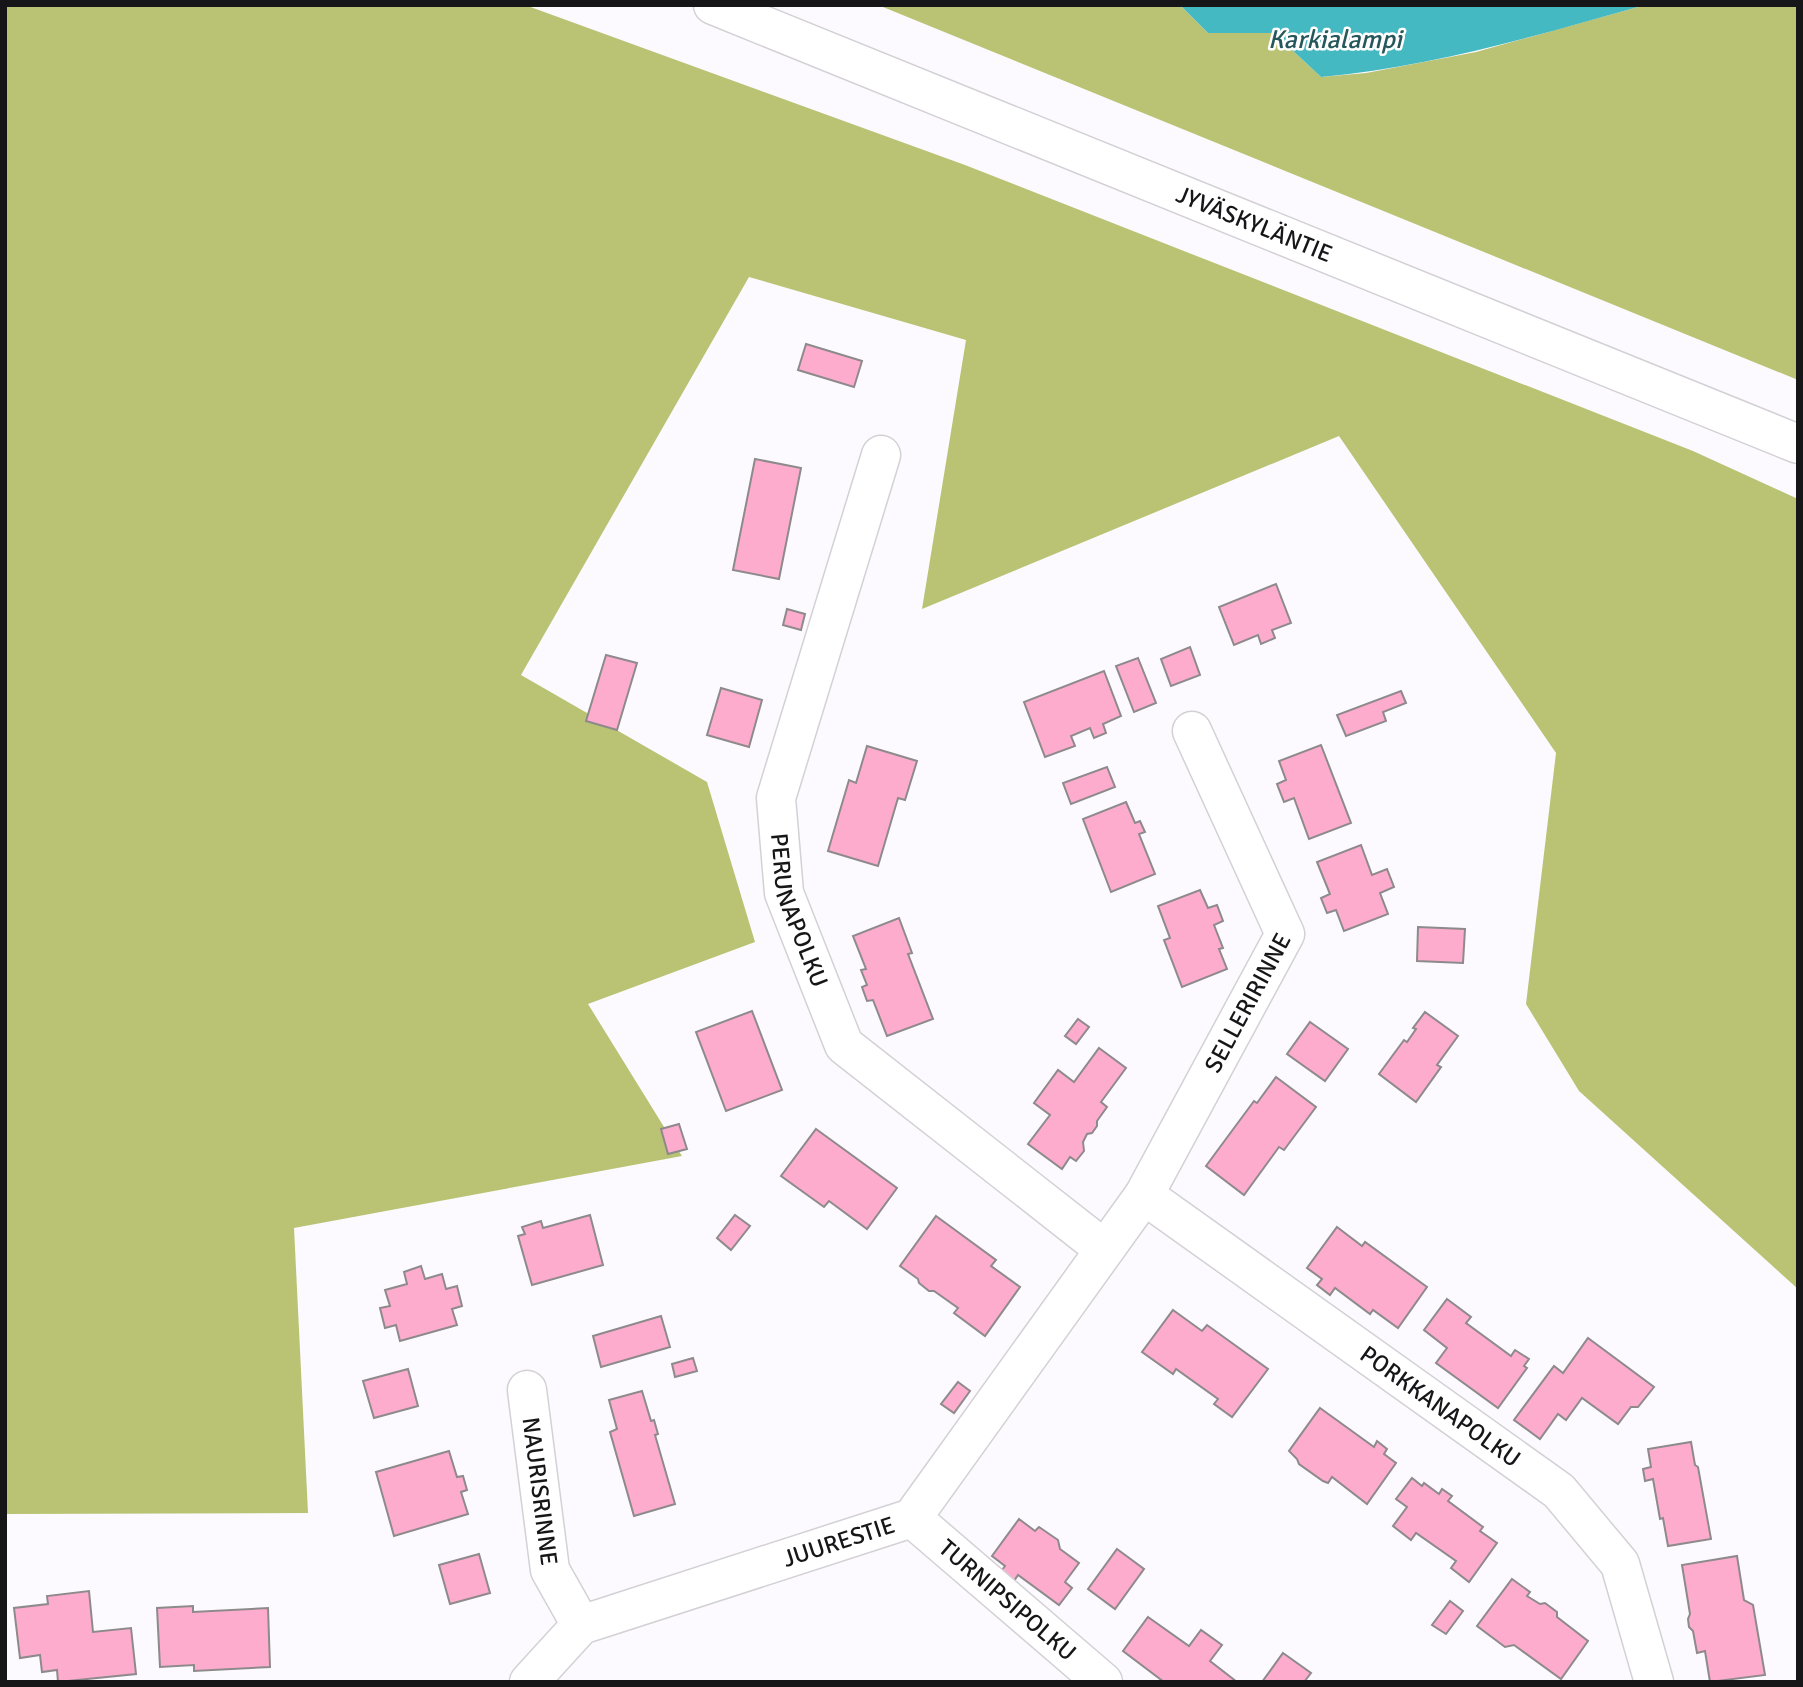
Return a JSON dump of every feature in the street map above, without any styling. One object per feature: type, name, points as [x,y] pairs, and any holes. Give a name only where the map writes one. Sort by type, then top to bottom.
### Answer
[{"type":"main road","name":"JYVÄSKYLÄNTIE","points":[[713,5],[1798,444]]},
{"type":"main road","name":"PERUNAPOLKU","points":[[881,455],[776,798],[784,893],[844,1045],[1104,1249]]},
{"type":"main road","name":"SELLERIRINNE","points":[[1144,1195],[1285,934],[1192,731]]},
{"type":"main road","name":"JUURESTIE","points":[[529,1682],[581,1625],[912,1518],[1144,1195]]},
{"type":"main road","name":"PORKKANAPOLKU","points":[[1144,1195],[1559,1491],[1620,1564],[1654,1682]]},
{"type":"main road","name":"NAURISRINNE","points":[[527,1390],[550,1570],[581,1625]]},
{"type":"main road","name":"TURNIPSIPOLKU","points":[[912,1518],[1103,1682]]},
{"type":"green space","points":[[5,5],[525,5],[965,165],[1693,451],[1798,499],[1798,1289],[1579,1091],[1526,1004],[1556,753],[1339,436],[922,609],[966,340],[749,277],[521,675],[707,782],[755,942],[588,1004],[682,1156],[294,1228],[308,1513],[5,1514]]},
{"type":"green space","points":[[878,5],[1180,5],[1208,33],[1274,33],[1321,77],[1366,73],[1476,52],[1645,5],[1798,5],[1798,380]]},
{"type":"water","name":"Karkialampi","points":[[1180,5],[1645,5],[1444,58],[1321,77],[1274,33],[1208,33]]},
{"type":"building","points":[[806,344],[862,361],[854,387],[798,370]]},
{"type":"building","points":[[755,459],[801,468],[779,579],[733,570]]},
{"type":"building","points":[[1276,584],[1291,623],[1272,630],[1275,638],[1261,644],[1258,635],[1234,645],[1219,607]]},
{"type":"building","points":[[787,609],[805,614],[801,630],[783,625]]},
{"type":"building","points":[[1190,647],[1200,675],[1171,686],[1161,659]]},
{"type":"building","points":[[606,655],[637,663],[617,730],[586,721]]},
{"type":"building","points":[[1138,658],[1156,703],[1134,712],[1116,666]]},
{"type":"building","points":[[1104,671],[1121,716],[1103,724],[1106,733],[1094,738],[1090,728],[1071,736],[1075,746],[1045,757],[1024,702]]},
{"type":"building","points":[[721,688],[762,700],[749,747],[707,735]]},
{"type":"building","points":[[1401,691],[1406,703],[1383,712],[1386,721],[1346,736],[1337,715]]},
{"type":"building","points":[[1321,745],[1351,823],[1309,839],[1294,798],[1284,802],[1277,784],[1286,780],[1279,761]]},
{"type":"building","points":[[867,746],[917,761],[905,800],[898,798],[878,866],[828,851],[849,780],[856,783]]},
{"type":"building","points":[[1107,767],[1115,787],[1071,804],[1063,783]]},
{"type":"building","points":[[1126,802],[1135,823],[1140,821],[1145,832],[1139,834],[1155,874],[1111,892],[1083,819]]},
{"type":"building","points":[[1361,845],[1372,875],[1387,869],[1394,887],[1380,893],[1388,914],[1344,931],[1336,910],[1327,913],[1321,898],[1330,894],[1317,862]]},
{"type":"building","points":[[1200,890],[1208,908],[1217,905],[1223,921],[1214,925],[1223,948],[1219,949],[1227,969],[1182,987],[1164,940],[1170,938],[1158,906]]},
{"type":"building","points":[[899,918],[912,953],[908,954],[933,1019],[887,1036],[873,1000],[867,1001],[862,987],[867,985],[861,970],[866,969],[853,936]]},
{"type":"building","points":[[1418,927],[1465,929],[1463,963],[1417,961]]},
{"type":"building","points":[[752,1011],[782,1090],[726,1111],[696,1032]]},
{"type":"building","points":[[1425,1012],[1458,1036],[1437,1065],[1441,1067],[1416,1102],[1379,1074],[1404,1040],[1407,1042]]},
{"type":"building","points":[[1078,1019],[1089,1027],[1076,1044],[1065,1036]]},
{"type":"building","points":[[1310,1022],[1348,1049],[1325,1081],[1287,1054]]},
{"type":"building","points":[[1099,1048],[1126,1068],[1101,1102],[1107,1107],[1092,1133],[1087,1134],[1083,1142],[1084,1151],[1076,1161],[1070,1157],[1062,1169],[1028,1144],[1050,1115],[1034,1103],[1058,1070],[1074,1082]]},
{"type":"building","points":[[1276,1077],[1316,1107],[1284,1150],[1279,1147],[1244,1195],[1206,1166],[1254,1101],[1257,1103]]},
{"type":"building","points":[[679,1124],[687,1149],[668,1154],[661,1129]]},
{"type":"building","points":[[816,1129],[897,1188],[867,1229],[829,1201],[824,1207],[781,1176]]},
{"type":"building","points":[[590,1215],[603,1265],[532,1285],[518,1236],[525,1234],[522,1227],[541,1221],[543,1228]]},
{"type":"building","points":[[735,1215],[750,1226],[731,1250],[717,1238]]},
{"type":"building","points":[[936,1216],[996,1260],[991,1266],[1020,1287],[985,1336],[954,1313],[958,1308],[934,1291],[929,1291],[900,1266]]},
{"type":"building","points":[[1337,1227],[1362,1246],[1365,1242],[1427,1287],[1398,1328],[1373,1310],[1370,1314],[1335,1288],[1330,1295],[1317,1285],[1322,1279],[1307,1268]]},
{"type":"building","points":[[421,1266],[425,1279],[442,1274],[446,1289],[457,1286],[462,1306],[452,1309],[457,1325],[400,1341],[396,1325],[385,1328],[380,1308],[390,1306],[385,1290],[407,1284],[404,1272]]},
{"type":"building","points":[[1447,1299],[1471,1317],[1466,1323],[1511,1356],[1515,1350],[1529,1359],[1524,1366],[1527,1368],[1498,1408],[1436,1363],[1447,1348],[1424,1330]]},
{"type":"building","points":[[1173,1310],[1202,1331],[1207,1325],[1268,1369],[1232,1417],[1214,1404],[1218,1399],[1176,1369],[1173,1374],[1142,1352]]},
{"type":"building","points":[[661,1316],[670,1347],[601,1367],[593,1336]]},
{"type":"building","points":[[1588,1338],[1654,1387],[1638,1407],[1631,1407],[1618,1424],[1582,1398],[1566,1420],[1558,1414],[1540,1439],[1514,1420],[1554,1366],[1563,1373]]},
{"type":"building","points":[[693,1358],[697,1371],[675,1377],[672,1364]]},
{"type":"building","points":[[408,1369],[418,1406],[374,1418],[363,1381]]},
{"type":"building","points":[[958,1382],[970,1391],[954,1413],[941,1404]]},
{"type":"building","points":[[642,1391],[651,1421],[654,1420],[658,1434],[655,1435],[675,1504],[634,1516],[610,1432],[617,1429],[609,1400]]},
{"type":"building","points":[[1320,1408],[1374,1447],[1377,1441],[1387,1449],[1384,1454],[1396,1463],[1367,1504],[1332,1477],[1328,1483],[1323,1481],[1299,1464],[1289,1451]]},
{"type":"building","points":[[1691,1442],[1711,1539],[1668,1546],[1653,1479],[1645,1481],[1643,1469],[1651,1467],[1648,1449]]},
{"type":"building","points":[[449,1451],[457,1477],[463,1476],[467,1490],[461,1492],[468,1514],[394,1536],[376,1472]]},
{"type":"building","points":[[1412,1478],[1439,1494],[1442,1489],[1452,1496],[1448,1501],[1483,1527],[1480,1531],[1497,1543],[1469,1582],[1451,1568],[1456,1561],[1416,1533],[1411,1540],[1393,1526],[1407,1507],[1396,1499]]},
{"type":"building","points":[[1019,1519],[1035,1531],[1039,1527],[1058,1540],[1060,1549],[1079,1563],[1065,1582],[1072,1588],[1059,1605],[1018,1575],[1012,1584],[999,1574],[1005,1566],[992,1556]]},
{"type":"building","points":[[1117,1549],[1144,1569],[1115,1609],[1088,1589]]},
{"type":"building","points":[[479,1554],[490,1593],[450,1604],[439,1565]]},
{"type":"building","points":[[1737,1556],[1744,1600],[1753,1605],[1765,1675],[1710,1682],[1705,1651],[1697,1653],[1693,1631],[1689,1627],[1690,1614],[1682,1565]]},
{"type":"building","points":[[1512,1579],[1530,1592],[1527,1596],[1540,1604],[1545,1603],[1557,1612],[1557,1617],[1588,1641],[1561,1679],[1514,1645],[1505,1647],[1477,1626]]},
{"type":"building","points":[[89,1591],[93,1632],[131,1628],[136,1674],[58,1682],[57,1670],[42,1672],[40,1655],[20,1658],[14,1608],[48,1604],[47,1596]]},
{"type":"building","points":[[1450,1601],[1463,1611],[1446,1634],[1432,1625]]},
{"type":"building","points":[[193,1606],[193,1612],[268,1608],[270,1667],[194,1671],[194,1665],[160,1667],[157,1608]]},
{"type":"building","points":[[1148,1617],[1189,1646],[1201,1630],[1222,1645],[1210,1661],[1237,1682],[1164,1682],[1123,1651]]},
{"type":"building","points":[[1283,1653],[1311,1673],[1304,1682],[1262,1682]]}]
